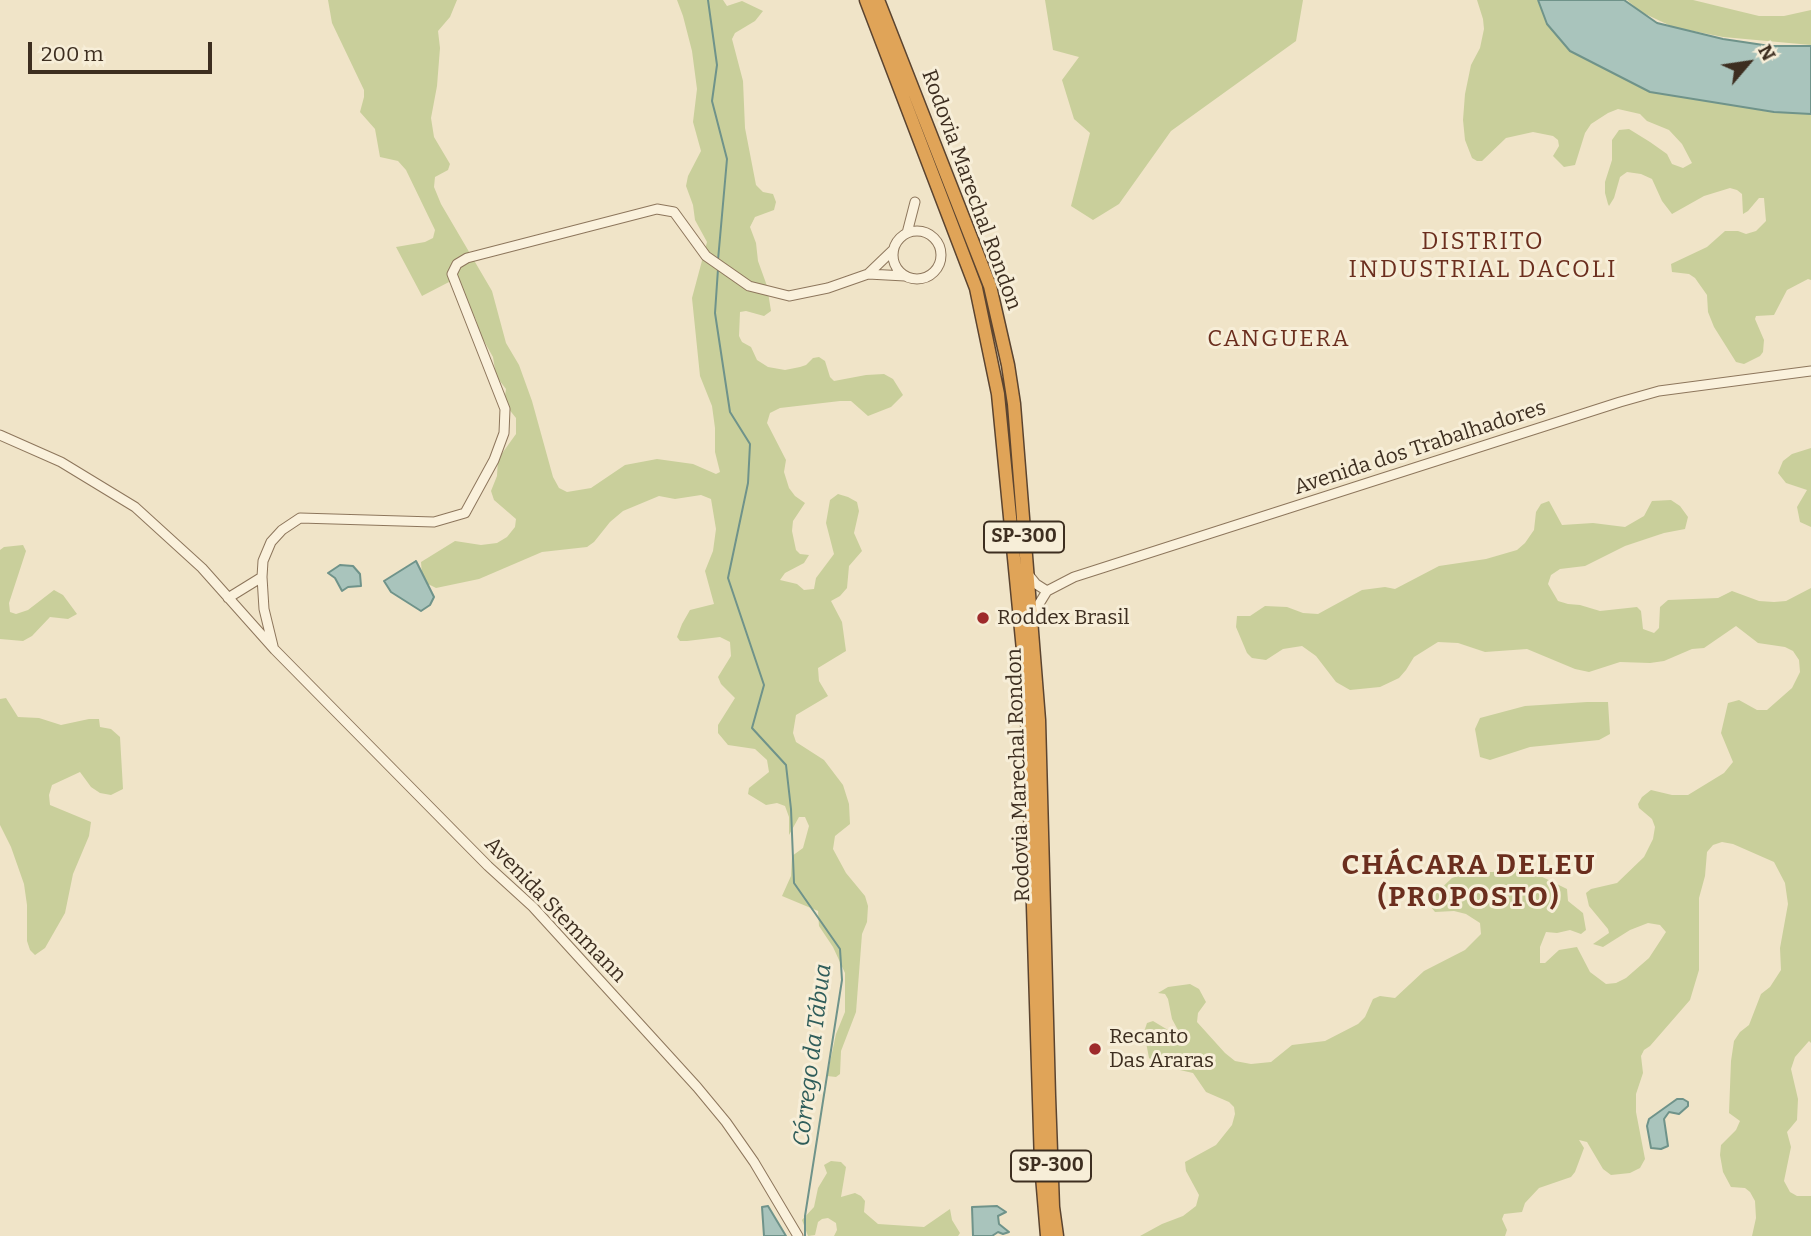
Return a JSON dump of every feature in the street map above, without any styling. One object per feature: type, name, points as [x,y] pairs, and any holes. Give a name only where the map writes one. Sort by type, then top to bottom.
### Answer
[{"type":"highway","name":"Rodovia Marechal Rondon","points":[[866,0],[976,288],[998,394],[1026,681],[1041,1164],[1048,1236]]},
{"type":"highway","name":"Rodovia Marechal Rondon","points":[[878,0],[975,246],[993,299],[1014,404],[1039,720],[1049,1108],[1053,1207],[1057,1236]]},
{"type":"street","points":[[907,233],[915,202]]},
{"type":"street","points":[[273,648],[264,608],[263,561],[271,542],[282,530],[300,518],[434,522],[465,513],[494,460],[505,433],[505,409],[452,274],[457,264],[467,258],[657,209],[674,212],[706,256],[718,265],[750,286],[789,296],[828,288],[868,274],[921,279],[929,276],[939,264],[941,256],[935,240],[929,235],[922,232],[907,233],[868,274]]},
{"type":"street","points":[[893,250],[895,264],[905,276]]},
{"type":"street","name":"Avenida dos Trabalhadores","points":[[1047,591],[1074,577],[1620,402],[1659,391],[1811,371]]},
{"type":"street","name":"Avenida Stemmann","points":[[0,435],[61,462],[135,507],[202,568],[273,648],[488,866],[533,906],[697,1087],[754,1162],[798,1236]]},
{"type":"street","points":[[1027,573],[1036,584],[1047,591],[1031,617]]},
{"type":"street","points":[[228,598],[262,577]]},
{"type":"green space","points":[[328,0],[457,0],[450,17],[438,31],[440,48],[437,86],[431,118],[434,137],[450,164],[448,170],[435,177],[434,187],[441,204],[492,291],[506,343],[519,365],[532,401],[553,477],[559,488],[567,492],[591,488],[625,465],[657,459],[693,464],[716,474],[720,472],[715,452],[712,406],[700,376],[692,298],[707,242],[695,220],[686,186],[688,176],[701,151],[693,122],[697,89],[692,51],[677,0],[723,0],[727,6],[742,1],[763,11],[755,21],[735,33],[732,39],[743,81],[745,128],[756,185],[763,192],[773,194],[776,202],[774,210],[755,217],[750,227],[767,286],[771,311],[764,316],[740,312],[739,336],[742,342],[751,347],[757,360],[768,367],[785,370],[806,365],[813,358],[819,357],[825,361],[834,381],[884,374],[893,379],[903,395],[891,407],[868,416],[851,401],[840,401],[780,408],[770,413],[767,423],[786,460],[784,472],[789,488],[805,503],[793,521],[792,531],[796,550],[800,554],[809,555],[804,563],[785,573],[780,580],[797,584],[804,590],[814,589],[816,578],[834,554],[826,523],[830,500],[838,494],[848,497],[857,502],[859,511],[854,533],[862,551],[849,566],[847,588],[831,601],[842,622],[846,651],[818,668],[819,681],[828,696],[796,715],[793,733],[796,742],[824,760],[843,785],[849,804],[850,824],[835,836],[833,849],[846,873],[865,896],[868,906],[867,922],[862,934],[856,1012],[841,1051],[840,1074],[836,1077],[827,1076],[836,1034],[845,1012],[845,973],[819,926],[818,911],[782,896],[791,876],[792,856],[803,848],[809,826],[805,817],[799,817],[789,835],[789,817],[785,806],[777,803],[766,805],[748,794],[749,788],[769,772],[767,760],[755,749],[728,745],[718,733],[718,725],[735,698],[718,677],[731,656],[730,642],[720,637],[680,641],[677,637],[690,610],[714,604],[705,571],[713,551],[716,529],[711,499],[701,495],[675,499],[659,496],[623,511],[587,547],[542,552],[479,579],[436,588],[426,583],[422,575],[421,562],[455,541],[481,545],[497,543],[507,537],[515,527],[516,519],[494,500],[491,491],[497,476],[498,459],[516,434],[516,418],[504,403],[506,389],[496,376],[493,357],[459,284],[449,282],[422,296],[396,247],[425,242],[433,238],[435,230],[406,170],[398,161],[380,157],[375,129],[360,112],[364,90],[332,23]]},
{"type":"green space","points":[[1045,0],[1303,0],[1296,41],[1171,131],[1119,204],[1093,220],[1071,206],[1090,133],[1074,119],[1062,80],[1079,57],[1053,50]]},
{"type":"green space","points":[[1477,0],[1543,0],[1811,110],[1811,280],[1787,290],[1774,315],[1756,316],[1764,340],[1760,356],[1744,364],[1736,362],[1714,327],[1708,312],[1707,295],[1689,274],[1672,272],[1671,264],[1707,247],[1725,231],[1746,234],[1756,231],[1766,221],[1764,198],[1759,198],[1743,214],[1742,194],[1730,188],[1704,196],[1672,214],[1662,201],[1652,179],[1627,172],[1620,177],[1614,198],[1609,206],[1608,204],[1605,182],[1612,160],[1612,140],[1619,130],[1629,129],[1650,142],[1667,154],[1672,164],[1683,168],[1692,163],[1682,144],[1669,130],[1647,121],[1640,114],[1618,109],[1591,124],[1585,133],[1575,165],[1564,167],[1553,156],[1559,146],[1558,140],[1553,136],[1533,132],[1506,138],[1482,161],[1472,158],[1465,140],[1463,120],[1471,65],[1480,48],[1484,29]]},
{"type":"green space","points":[[1627,0],[1693,0],[1759,16],[1784,16],[1811,10],[1811,45],[1723,37],[1673,27],[1641,12]]},
{"type":"green space","points":[[1811,448],[1811,527],[1800,522],[1797,507],[1807,490],[1786,483],[1778,473],[1783,461],[1792,454]]},
{"type":"green space","points":[[1671,500],[1680,506],[1688,517],[1685,529],[1625,546],[1585,566],[1560,569],[1551,575],[1548,584],[1558,601],[1568,604],[1600,611],[1637,607],[1641,611],[1643,629],[1654,633],[1659,628],[1660,607],[1668,600],[1718,598],[1732,591],[1759,601],[1786,601],[1811,588],[1811,1043],[1809,1041],[1795,1057],[1791,1069],[1798,1099],[1797,1120],[1787,1132],[1791,1147],[1784,1181],[1790,1192],[1797,1196],[1811,1196],[1811,1236],[1752,1236],[1756,1218],[1755,1201],[1745,1188],[1731,1187],[1723,1172],[1721,1145],[1736,1130],[1740,1121],[1729,1113],[1734,1041],[1749,1025],[1761,994],[1770,987],[1781,970],[1780,948],[1788,904],[1785,883],[1774,862],[1722,842],[1713,845],[1707,852],[1705,876],[1699,898],[1699,970],[1690,1000],[1641,1056],[1643,1073],[1636,1094],[1636,1112],[1645,1159],[1640,1168],[1630,1173],[1611,1175],[1603,1169],[1587,1142],[1579,1140],[1584,1148],[1575,1172],[1571,1177],[1539,1188],[1525,1203],[1522,1212],[1504,1214],[1502,1219],[1507,1230],[1505,1236],[1140,1236],[1183,1216],[1196,1206],[1199,1195],[1186,1171],[1185,1162],[1216,1145],[1232,1125],[1235,1114],[1234,1107],[1229,1102],[1206,1092],[1193,1073],[1158,1065],[1149,1058],[1144,1032],[1147,1023],[1153,1021],[1168,1030],[1178,1030],[1172,1019],[1168,999],[1165,994],[1158,993],[1168,987],[1190,984],[1199,989],[1206,1002],[1198,1013],[1197,1022],[1225,1053],[1235,1061],[1251,1064],[1271,1062],[1292,1045],[1325,1041],[1358,1024],[1365,1017],[1373,999],[1380,996],[1395,998],[1424,971],[1465,950],[1481,934],[1480,923],[1466,914],[1454,911],[1435,912],[1431,907],[1436,893],[1452,878],[1470,872],[1493,872],[1510,868],[1528,870],[1567,889],[1568,901],[1583,913],[1586,930],[1581,934],[1570,930],[1546,932],[1540,947],[1540,963],[1545,963],[1559,950],[1577,947],[1590,972],[1606,984],[1626,978],[1649,958],[1666,932],[1660,925],[1648,923],[1630,930],[1603,947],[1593,944],[1609,933],[1589,906],[1586,893],[1591,889],[1617,883],[1644,857],[1653,839],[1655,827],[1652,819],[1639,808],[1642,797],[1651,790],[1672,795],[1688,795],[1724,773],[1733,762],[1721,733],[1728,703],[1739,700],[1757,710],[1767,710],[1792,688],[1800,672],[1799,660],[1793,651],[1785,647],[1758,643],[1736,626],[1704,648],[1692,649],[1664,661],[1620,662],[1589,672],[1527,649],[1485,652],[1458,643],[1438,642],[1414,657],[1399,678],[1380,687],[1350,690],[1336,682],[1316,656],[1302,646],[1283,649],[1266,660],[1252,658],[1247,653],[1236,627],[1237,616],[1250,616],[1265,606],[1287,607],[1303,613],[1318,614],[1362,590],[1385,587],[1395,589],[1439,566],[1486,559],[1517,550],[1534,530],[1536,512],[1541,504],[1549,501],[1562,525],[1593,523],[1625,527],[1644,516],[1652,501]]},
{"type":"green space","points":[[23,545],[26,551],[9,603],[10,612],[16,614],[28,610],[54,590],[63,595],[77,614],[68,619],[50,617],[32,636],[23,641],[0,639],[0,550]]},
{"type":"green space","points":[[6,698],[18,717],[39,718],[61,725],[99,719],[100,727],[111,729],[120,737],[123,789],[111,795],[100,793],[91,787],[80,772],[52,785],[50,805],[91,822],[89,836],[73,874],[65,913],[45,948],[35,955],[27,941],[24,884],[0,825],[0,699]]},
{"type":"green space","points":[[1608,702],[1610,734],[1599,740],[1530,747],[1490,760],[1480,757],[1475,729],[1480,718],[1525,706]]},
{"type":"green space","points":[[831,1161],[841,1162],[846,1167],[841,1197],[855,1193],[861,1196],[865,1201],[864,1212],[878,1224],[924,1227],[950,1209],[952,1220],[960,1233],[958,1236],[834,1236],[836,1223],[828,1218],[818,1222],[815,1235],[808,1236],[802,1220],[814,1207],[818,1188],[827,1173],[824,1165]]},
{"type":"water","points":[[1538,0],[1624,0],[1657,23],[1723,39],[1770,46],[1811,46],[1811,114],[1774,112],[1650,92],[1570,51],[1547,24]]},
{"type":"water","points":[[416,561],[434,597],[430,605],[421,611],[391,592],[384,581]]},
{"type":"water","points":[[340,565],[353,566],[360,574],[361,586],[348,587],[342,591],[335,578],[328,573]]},
{"type":"water","points":[[1677,1099],[1688,1102],[1688,1106],[1679,1114],[1669,1112],[1664,1119],[1668,1146],[1661,1149],[1651,1148],[1647,1126],[1649,1119]]},
{"type":"water","points":[[768,1206],[786,1236],[764,1236],[762,1207]]},
{"type":"water","points":[[997,1206],[1006,1212],[998,1216],[999,1224],[1009,1232],[973,1236],[972,1207]]},
{"type":"waterway","name":"Córrego da Tábua","points":[[708,0],[717,65],[712,101],[727,159],[718,260]]},
{"type":"waterway","name":"Córrego da Tábua","points":[[718,269],[715,313],[730,412],[750,444],[748,483],[728,578],[764,685],[752,728],[786,765],[794,883],[840,949],[842,980],[805,1216],[805,1236]]},
{"type":"place","name":"Roddex Brasil","points":[[983,618]]},
{"type":"place","name":"Recanto Das Araras","points":[[1095,1049]]},
{"type":"district","name":"DISTRITO INDUSTRIAL DACOLI","points":[[1483,256]]},
{"type":"district","name":"CANGUERA","points":[[1279,340]]},
{"type":"district","name":"CHÁCARA DELEU (PROPOSTO)","points":[[1469,882]]}]
